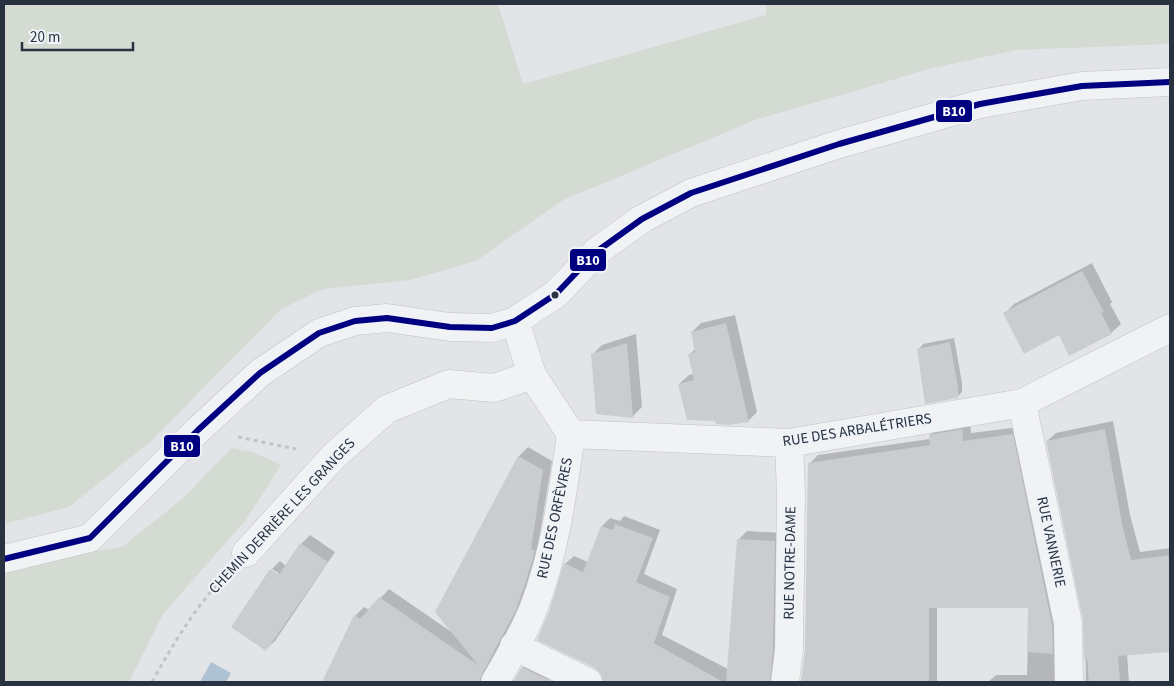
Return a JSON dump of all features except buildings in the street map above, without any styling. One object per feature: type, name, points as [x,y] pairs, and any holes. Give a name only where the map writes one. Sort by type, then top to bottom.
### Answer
[{"type":"street","points":[[4,560],[90,538],[198,430],[260,373],[318,333],[355,321],[388,318],[450,327],[492,328],[515,321],[556,294],[596,252],[634,224],[691,193],[840,144],[980,104],[1082,86],[1170,82]]},
{"type":"street","points":[[515,321],[532,375],[571,434]]},
{"type":"street","name":"RUE DES ARBALÉTRIERS","points":[[571,434],[789,443],[1022,403],[1170,328]]},
{"type":"street","name":"CHEMIN DERRIÈRE LES GRANGES","points":[[246,553],[334,456],[388,409],[449,384],[494,388],[532,375]]},
{"type":"street","name":"RUE VANNERIE","points":[[1022,403],[1068,623],[1068,682]]},
{"type":"street","name":"RUE DES ORFÈVRES","points":[[495,682],[534,608],[549,559],[564,485],[571,434]]},
{"type":"street","name":"RUE NOTRE-DAME","points":[[785,682],[789,650],[791,495],[789,443]]},
{"type":"street","points":[[514,646],[588,682]]},
{"type":"path","points":[[198,430],[334,456]]},
{"type":"path","name":"CHEMIN DERRIÈRE LES GRANGES","points":[[152,682],[178,634],[204,598],[246,553]]},
{"type":"shaded area","points":[[4,4],[498,4],[523,84],[766,15],[767,4],[1170,4],[1170,44],[1017,50],[933,68],[755,120],[563,200],[476,261],[410,280],[323,289],[281,309],[150,442],[69,507],[4,524]]},
{"type":"shaded area","points":[[232,448],[253,452],[281,465],[245,521],[163,614],[129,682],[4,682],[4,567],[122,547],[182,499]]},
{"type":"water","points":[[211,662],[231,673],[226,682],[200,682]]},
{"type":"transit line","name":"B10","points":[[4,559],[90,538],[198,430],[260,373],[319,333],[355,321],[387,318],[450,327],[492,328],[515,321],[556,294],[596,252],[642,219],[691,193],[839,144],[980,104],[1082,86],[1170,82]]}]
